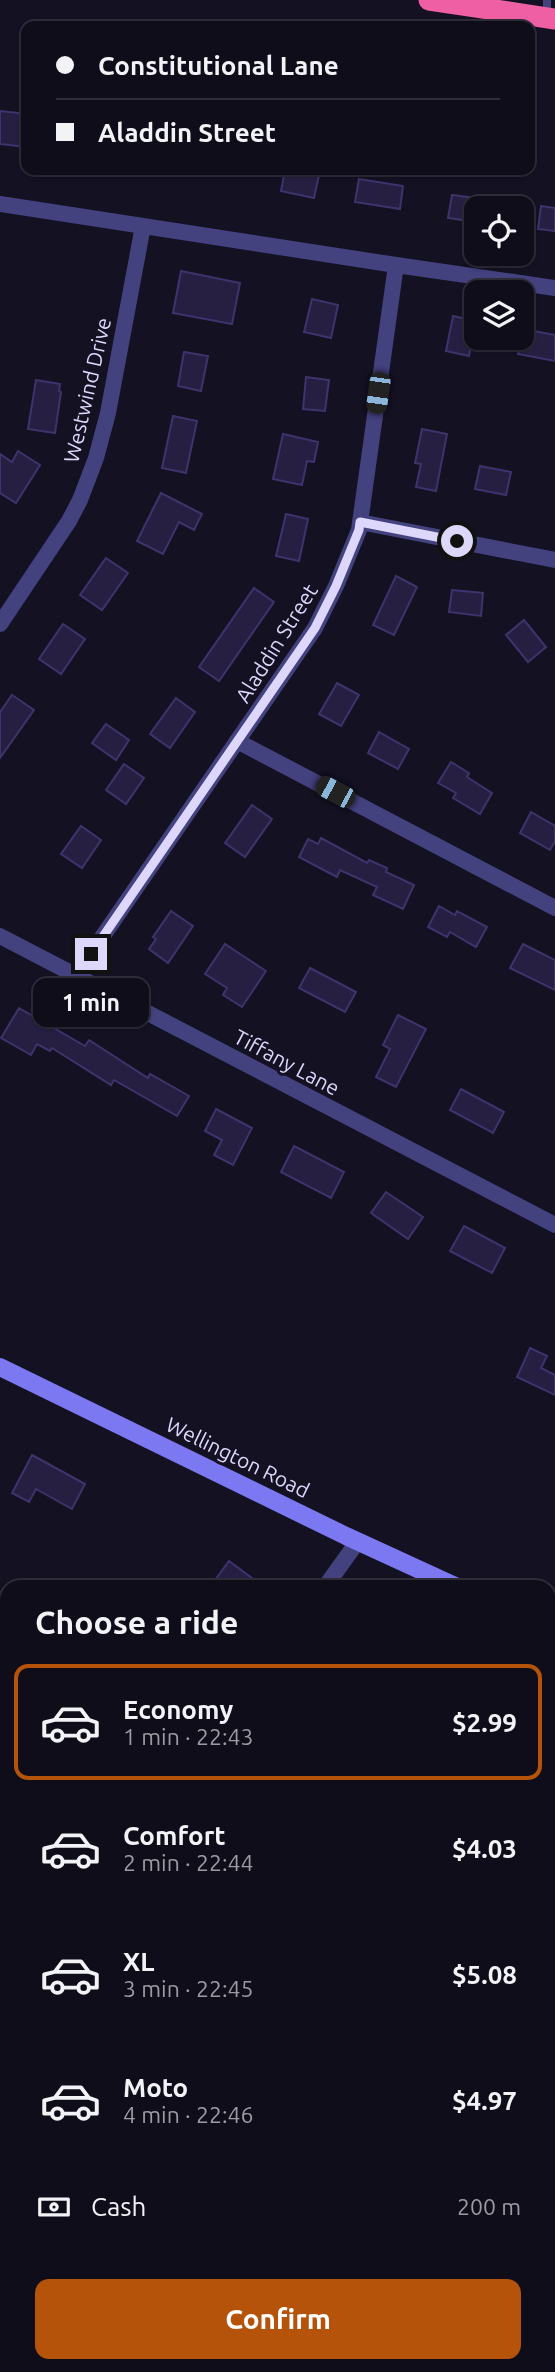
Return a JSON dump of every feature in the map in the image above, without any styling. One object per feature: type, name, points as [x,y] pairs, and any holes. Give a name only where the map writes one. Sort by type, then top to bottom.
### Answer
[{"type":"highway","points":[[429,0],[550,12]]},
{"type":"main road","name":"Wellington Road","points":[[0,1367],[442,1580]]},
{"type":"street","points":[[0,204],[555,288]]},
{"type":"street","name":"Westwind Drive","points":[[0,624],[69,521],[96,458],[108,414],[143,226]]},
{"type":"street","name":"Aladdin Street","points":[[76,975],[315,628],[336,586],[359,530],[396,265]]},
{"type":"street","points":[[360,522],[555,560]]},
{"type":"street","points":[[237,741],[555,908]]},
{"type":"street","name":"Tiffany Lane","points":[[0,936],[555,1225]]},
{"type":"street","points":[[331,1580],[358,1541]]},
{"type":"building","points":[[0,111],[21,113],[21,146],[0,144]]},
{"type":"building","points":[[284,175],[319,175],[314,198],[281,191]]},
{"type":"building","points":[[359,179],[403,186],[400,209],[355,202]]},
{"type":"building","points":[[452,195],[464,196],[464,220],[448,218]]},
{"type":"building","points":[[541,206],[555,208],[555,231],[538,229]]},
{"type":"building","points":[[181,271],[240,283],[232,324],[173,313]]},
{"type":"building","points":[[312,299],[338,305],[331,338],[304,332]]},
{"type":"building","points":[[453,316],[464,318],[464,350],[470,350],[469,356],[446,351]]},
{"type":"building","points":[[534,331],[555,335],[555,361],[518,354],[519,350],[534,350]]},
{"type":"building","points":[[184,352],[208,356],[201,391],[178,386]]},
{"type":"building","points":[[306,377],[329,380],[325,411],[303,409]]},
{"type":"building","points":[[36,380],[60,384],[55,433],[28,429]]},
{"type":"building","points":[[173,416],[197,421],[186,473],[162,468]]},
{"type":"building","points":[[422,429],[447,434],[436,491],[416,487],[421,464],[415,463]]},
{"type":"building","points":[[283,434],[318,442],[314,462],[307,461],[302,485],[273,479]]},
{"type":"building","points":[[18,451],[40,465],[16,503],[0,493],[0,454],[12,462]]},
{"type":"building","points":[[480,466],[511,472],[506,495],[475,489]]},
{"type":"building","points":[[161,493],[202,514],[194,530],[179,522],[163,554],[137,541]]},
{"type":"building","points":[[286,514],[308,519],[299,561],[276,556]]},
{"type":"building","points":[[106,558],[128,573],[102,610],[80,595]]},
{"type":"building","points":[[396,576],[417,587],[394,635],[373,625]]},
{"type":"building","points":[[254,588],[274,602],[219,681],[199,667]]},
{"type":"building","points":[[452,590],[483,593],[481,616],[449,612]]},
{"type":"building","points":[[524,620],[546,647],[528,662],[506,635]]},
{"type":"building","points":[[63,624],[85,639],[61,674],[39,659]]},
{"type":"building","points":[[337,683],[359,695],[341,726],[319,714]]},
{"type":"building","points":[[12,695],[34,710],[0,758],[0,712]]},
{"type":"building","points":[[176,698],[195,712],[170,748],[150,734]]},
{"type":"building","points":[[106,724],[129,740],[116,760],[92,743]]},
{"type":"building","points":[[379,732],[409,749],[398,769],[368,753]]},
{"type":"building","points":[[451,762],[469,773],[467,777],[492,793],[480,814],[453,798],[456,793],[438,783]]},
{"type":"building","points":[[124,764],[144,778],[126,804],[106,790]]},
{"type":"building","points":[[252,805],[272,819],[245,857],[225,843]]},
{"type":"building","points":[[531,812],[555,826],[555,841],[550,850],[520,833]]},
{"type":"building","points":[[81,826],[101,840],[82,868],[61,854]]},
{"type":"building","points":[[321,838],[367,863],[369,860],[387,868],[386,872],[414,885],[403,909],[373,895],[377,887],[340,870],[337,877],[299,857],[308,839],[318,844]]},
{"type":"building","points":[[439,906],[455,915],[457,911],[487,927],[476,947],[450,932],[447,937],[428,927]]},
{"type":"building","points":[[171,911],[193,926],[168,963],[149,949],[156,939],[153,937]]},
{"type":"building","points":[[225,944],[266,971],[242,1007],[223,995],[227,988],[205,974]]},
{"type":"building","points":[[523,944],[555,960],[555,990],[510,968]]},
{"type":"building","points":[[310,968],[356,992],[345,1012],[299,988]]},
{"type":"building","points":[[19,1008],[85,1046],[89,1040],[148,1078],[150,1074],[189,1096],[177,1116],[114,1080],[111,1085],[52,1048],[50,1051],[37,1044],[31,1055],[1,1038]]},
{"type":"building","points":[[398,1015],[426,1029],[396,1087],[376,1077],[390,1049],[383,1045]]},
{"type":"building","points":[[461,1089],[504,1112],[493,1133],[450,1110]]},
{"type":"building","points":[[216,1109],[252,1128],[233,1165],[214,1155],[222,1140],[205,1131]]},
{"type":"building","points":[[294,1146],[344,1172],[331,1198],[281,1172]]},
{"type":"building","points":[[386,1192],[423,1217],[408,1239],[371,1213]]},
{"type":"building","points":[[464,1226],[505,1248],[492,1273],[450,1251]]},
{"type":"building","points":[[530,1348],[547,1356],[541,1368],[555,1375],[555,1395],[517,1377]]},
{"type":"building","points":[[32,1455],[85,1484],[72,1509],[36,1489],[29,1502],[12,1493]]},
{"type":"building","points":[[229,1561],[255,1580],[215,1580]]},
{"type":"route","points":[[91,954],[315,628],[336,586],[360,522],[457,541]]}]
